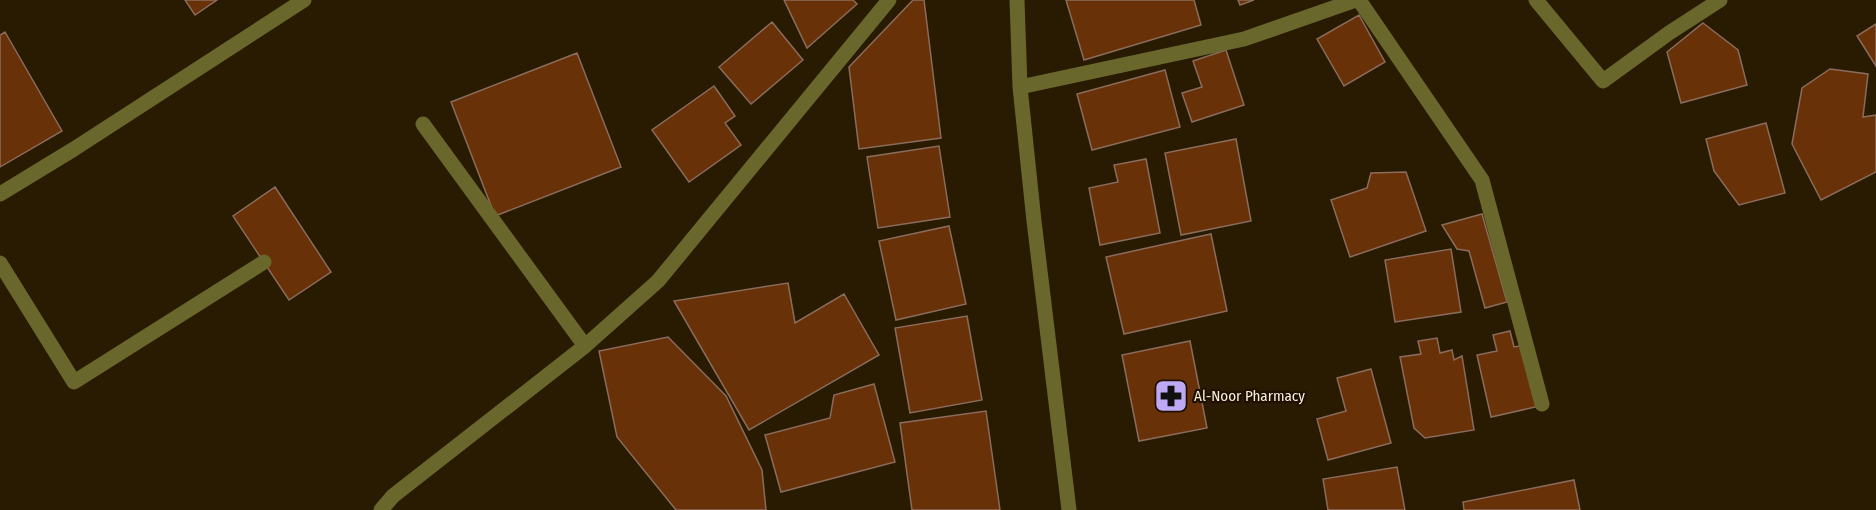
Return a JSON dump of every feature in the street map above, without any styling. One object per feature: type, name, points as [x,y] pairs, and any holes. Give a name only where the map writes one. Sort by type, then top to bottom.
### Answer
[{"type":"street","points":[[0,194],[74,149],[304,0]]},
{"type":"street","points":[[381,510],[393,496],[585,346],[658,280],[889,0]]},
{"type":"street","points":[[1017,0],[1020,87],[1069,510]]},
{"type":"street","points":[[1020,87],[1244,39],[1358,0],[1482,180],[1542,404]]},
{"type":"street","points":[[1536,0],[1604,81],[1669,33],[1720,0]]},
{"type":"street","points":[[423,124],[585,346]]},
{"type":"street","points":[[0,263],[74,382],[264,262]]},
{"type":"building","points":[[185,0],[217,0],[195,15]]},
{"type":"building","points":[[784,0],[853,0],[857,4],[807,48]]},
{"type":"building","points":[[913,0],[924,0],[941,138],[859,149],[849,67]]},
{"type":"building","points":[[1066,0],[1194,0],[1201,25],[1084,60]]},
{"type":"building","points":[[1238,0],[1254,0],[1240,5]]},
{"type":"building","points":[[1359,15],[1385,62],[1344,86],[1317,39]]},
{"type":"building","points":[[772,22],[803,60],[751,104],[719,67]]},
{"type":"building","points":[[1703,23],[1738,50],[1747,85],[1681,103],[1667,52]]},
{"type":"building","points":[[1876,24],[1876,66],[1857,36]]},
{"type":"building","points":[[5,32],[62,131],[0,167],[0,35]]},
{"type":"building","points":[[1226,50],[1244,105],[1192,122],[1182,93],[1202,87],[1193,61]]},
{"type":"building","points":[[577,53],[621,167],[495,216],[451,102]]},
{"type":"building","points":[[1830,69],[1868,74],[1863,117],[1876,115],[1876,172],[1821,200],[1792,144],[1802,88]]},
{"type":"building","points":[[1165,70],[1180,127],[1092,150],[1077,94]]},
{"type":"building","points":[[714,86],[735,116],[725,123],[741,145],[689,182],[652,130]]},
{"type":"building","points":[[1766,123],[1785,193],[1739,205],[1714,171],[1706,139]]},
{"type":"building","points":[[1236,139],[1251,221],[1181,235],[1165,153]]},
{"type":"building","points":[[939,146],[950,217],[878,228],[867,157]]},
{"type":"building","points":[[1146,159],[1160,233],[1100,245],[1089,188],[1118,182],[1114,165]]},
{"type":"building","points":[[1406,172],[1426,231],[1350,257],[1331,200],[1367,188],[1371,173]]},
{"type":"building","points":[[275,187],[331,272],[289,300],[233,216]]},
{"type":"building","points":[[1482,214],[1507,302],[1485,308],[1469,251],[1457,249],[1442,225]]},
{"type":"building","points":[[949,226],[966,304],[896,320],[879,241]]},
{"type":"building","points":[[1211,234],[1227,311],[1124,334],[1106,257]]},
{"type":"building","points":[[1451,249],[1461,312],[1395,322],[1385,260]]},
{"type":"building","points":[[788,283],[795,323],[844,294],[879,355],[749,430],[674,301]]},
{"type":"building","points":[[967,316],[982,400],[910,413],[895,328]]},
{"type":"building","points":[[1510,331],[1514,347],[1525,345],[1540,406],[1491,417],[1477,355],[1497,351],[1493,335]]},
{"type":"building","points":[[668,337],[726,396],[762,470],[766,510],[676,510],[617,437],[599,351]]},
{"type":"building","points":[[1437,338],[1440,353],[1452,350],[1454,360],[1462,356],[1474,430],[1425,438],[1414,428],[1400,357],[1421,354],[1418,341]]},
{"type":"building","points":[[1190,341],[1207,428],[1139,441],[1122,355]]},
{"type":"building","points":[[1371,369],[1391,443],[1328,460],[1317,419],[1346,411],[1337,378]]},
{"type":"building","points":[[874,384],[895,462],[781,492],[765,435],[830,418],[834,395]]},
{"type":"building","points":[[986,411],[1000,510],[912,510],[900,423]]},
{"type":"building","points":[[1397,467],[1405,510],[1328,510],[1323,479]]},
{"type":"building","points":[[1574,480],[1580,510],[1464,510],[1463,502]]},
{"type":"place","name":"Al-Noor Pharmacy","points":[[1171,396]]}]
